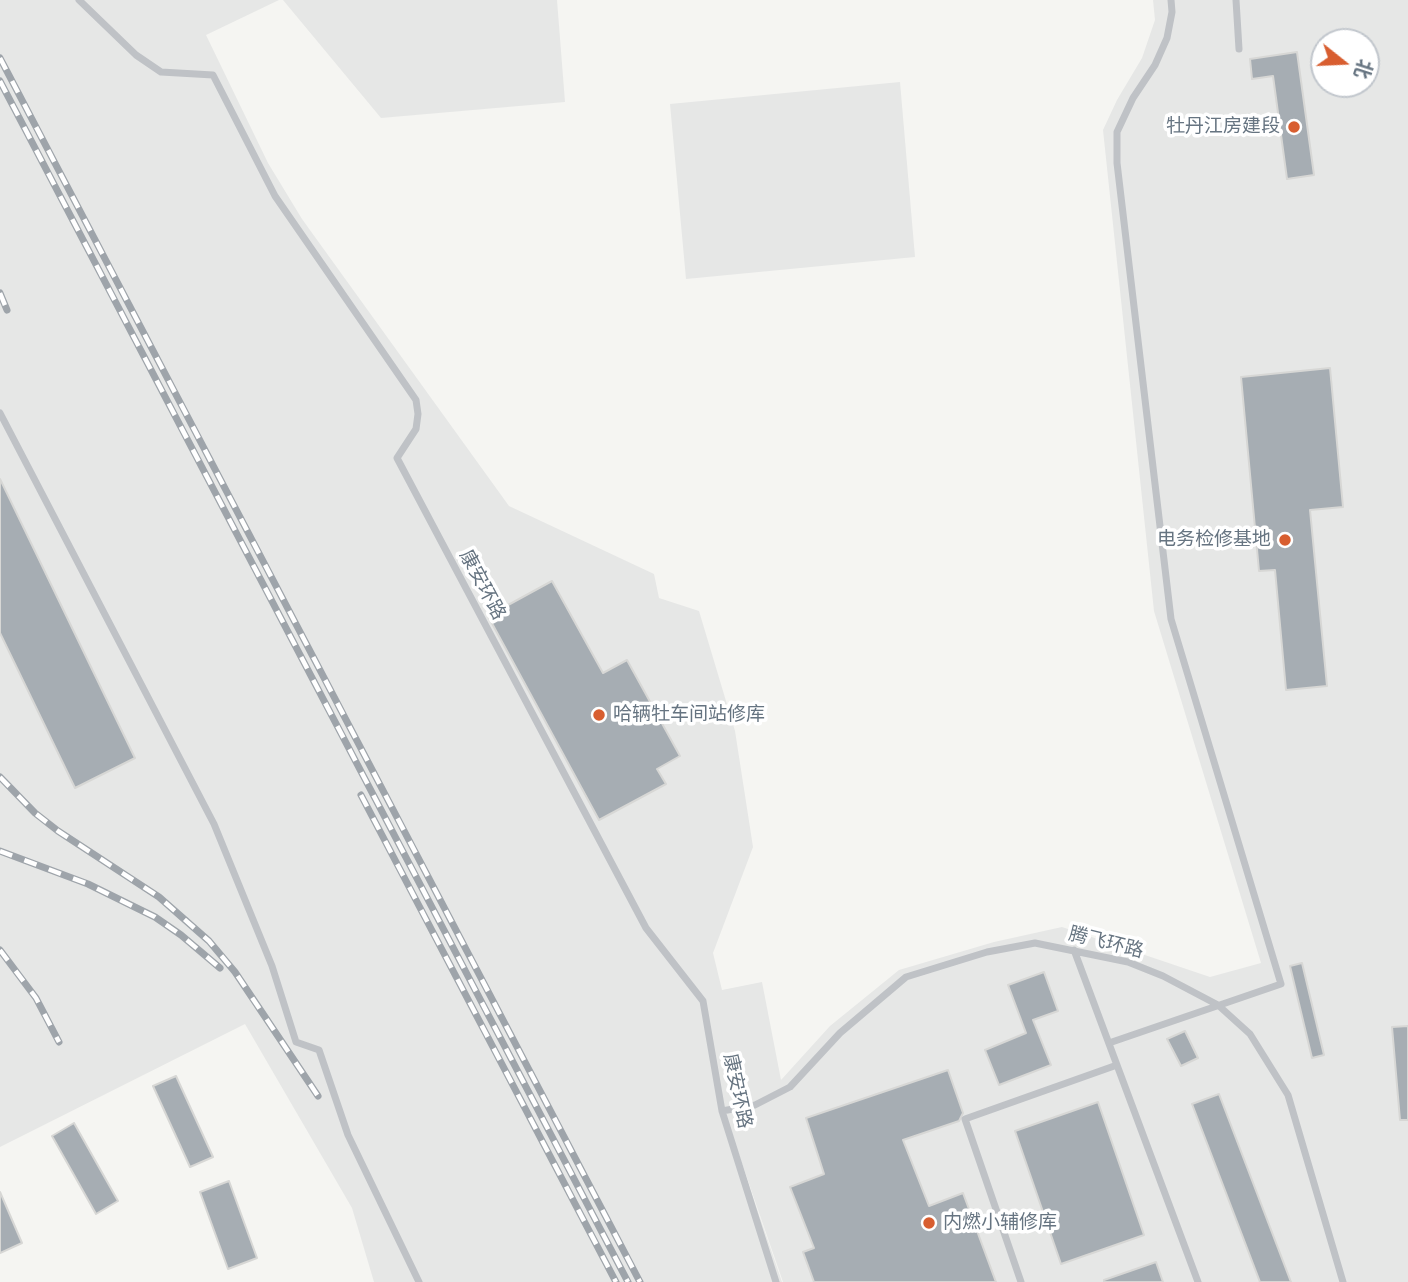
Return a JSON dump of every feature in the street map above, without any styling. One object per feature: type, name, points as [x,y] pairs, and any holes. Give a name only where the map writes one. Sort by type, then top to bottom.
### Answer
[{"type":"lane","name":"康安环路","points":[[79,0],[136,55],[162,72],[214,75],[275,196],[416,400],[416,429],[397,458],[646,928],[703,1001],[722,1111],[776,1282]]},
{"type":"lane","points":[[1109,1043],[1281,984],[1171,619],[1117,163],[1117,132],[1167,38],[1172,12],[1171,0]]},
{"type":"lane","points":[[1236,0],[1240,49]]},
{"type":"lane","points":[[0,413],[214,824],[272,966],[296,1042],[319,1050],[348,1135],[419,1282]]},
{"type":"lane","name":"腾飞环路","points":[[722,1111],[755,1105],[790,1087],[840,1033],[906,977],[987,952],[1035,943],[1128,962],[1163,976],[1218,1004],[1250,1034],[1288,1095],[1343,1282]]},
{"type":"lane","points":[[1074,950],[1198,1282]]},
{"type":"lane","points":[[1021,1282],[965,1119],[1117,1065]]},
{"type":"shaded area","points":[[0,0],[279,0],[206,35],[268,163],[302,219],[509,506],[654,574],[659,598],[699,611],[735,731],[753,847],[713,953],[722,990],[762,982],[781,1080],[830,1026],[899,970],[994,942],[1062,927],[1210,977],[1261,963],[1154,611],[1103,130],[1142,58],[1155,20],[1153,0],[1408,0],[1408,1282],[783,1282],[719,1097],[782,1282],[374,1282],[352,1208],[245,1024],[0,1147]]},
{"type":"shaded area","points":[[283,0],[557,0],[565,102],[381,118]]},
{"type":"shaded area","points":[[900,82],[915,257],[686,279],[670,104]]},
{"type":"building","name":"牡丹江房建段","points":[[1297,52],[1314,175],[1287,179],[1273,76],[1252,79],[1250,59]]},
{"type":"building","name":"电务检修基地","points":[[1330,368],[1343,507],[1310,510],[1327,686],[1286,690],[1275,570],[1259,571],[1241,377]]},
{"type":"building","points":[[0,479],[135,758],[75,788],[0,633]]},
{"type":"building","name":"哈辆牡车间站修库","points":[[552,581],[603,673],[627,660],[680,756],[657,769],[666,784],[599,820],[488,616]]},
{"type":"building","points":[[1302,963],[1324,1055],[1312,1058],[1290,966]]},
{"type":"building","points":[[1044,972],[1058,1011],[1033,1020],[1051,1065],[999,1085],[985,1050],[1026,1033],[1008,985]]},
{"type":"building","points":[[1408,1026],[1408,1120],[1400,1120],[1392,1027]]},
{"type":"building","points":[[1185,1031],[1198,1058],[1181,1066],[1167,1039]]},
{"type":"building","points":[[948,1070],[963,1113],[959,1121],[903,1140],[929,1206],[963,1193],[996,1282],[814,1282],[803,1252],[814,1248],[790,1187],[824,1174],[806,1118]]},
{"type":"building","points":[[176,1076],[213,1157],[190,1167],[153,1086]]},
{"type":"building","points":[[1219,1094],[1291,1282],[1260,1282],[1192,1104]]},
{"type":"building","points":[[1098,1102],[1144,1235],[1061,1264],[1015,1131]]},
{"type":"building","points":[[74,1123],[118,1201],[96,1214],[52,1136]]},
{"type":"building","points":[[229,1181],[257,1258],[228,1269],[200,1192]]},
{"type":"building","points":[[0,1192],[22,1243],[0,1253]]},
{"type":"building","points":[[1156,1262],[1163,1282],[1104,1282],[1104,1280]]},
{"type":"railway","points":[[0,58],[640,1282]]},
{"type":"railway","points":[[0,81],[628,1282]]},
{"type":"railway","points":[[0,293],[7,310]]},
{"type":"railway","points":[[0,777],[35,813],[159,897],[209,941],[235,972],[318,1096]]},
{"type":"railway","points":[[361,795],[616,1282]]},
{"type":"railway","points":[[0,851],[88,884],[155,917],[220,968]]},
{"type":"railway","points":[[0,950],[36,998],[59,1042]]},
{"type":"place","name":"牡丹江房建段","points":[[1294,127]]},
{"type":"place","name":"电务检修基地","points":[[1285,540]]},
{"type":"place","name":"哈辆牡车间站修库","points":[[599,715]]},
{"type":"place","name":"内燃小辅修库","points":[[929,1223]]}]
